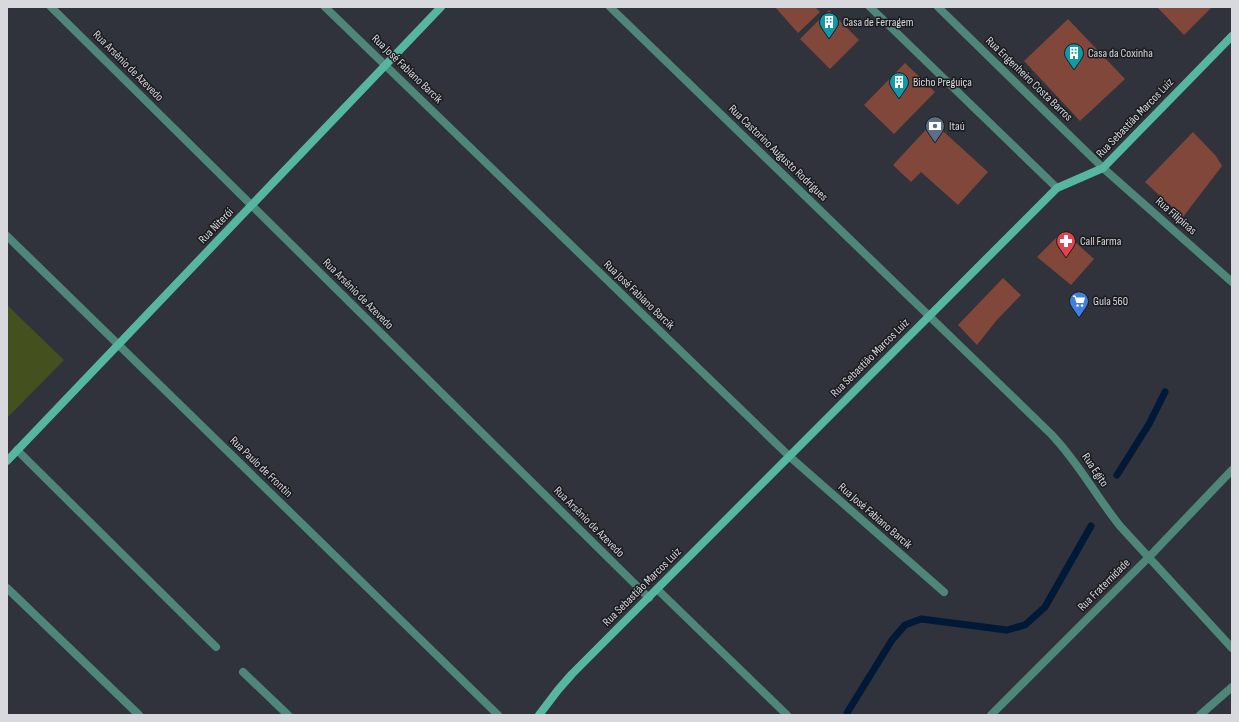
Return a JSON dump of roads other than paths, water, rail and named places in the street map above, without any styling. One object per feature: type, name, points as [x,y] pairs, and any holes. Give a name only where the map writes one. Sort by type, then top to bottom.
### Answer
[{"type":"main road","name":"Rua Niterói","points":[[7,461],[441,7]]},
{"type":"main road","name":"Rua Sebastião Marcos Luiz","points":[[539,715],[572,674],[1057,188],[1103,168],[1232,36]]},
{"type":"street","name":"Rua Arsênio de Azevedo","points":[[51,7],[649,598]]},
{"type":"street","name":"Rua José Fabiano Barcik","points":[[325,7],[789,456],[944,592]]},
{"type":"street","name":"Rua Castorino Augusto Rodrigues","points":[[610,7],[929,316]]},
{"type":"street","points":[[870,7],[1057,188]]},
{"type":"street","name":"Rua Engenheiro Costa Barros","points":[[938,7],[1103,168]]},
{"type":"street","name":"Rua Filipinas","points":[[1103,168],[1232,282]]},
{"type":"street","name":"Rua Paulo de Frontin","points":[[7,236],[498,715]]},
{"type":"street","name":"Rua Egito","points":[[929,316],[1064,447],[1109,512],[1232,648]]},
{"type":"street","points":[[17,450],[216,647]]},
{"type":"street","name":"Rua Fraternidade","points":[[991,715],[1149,557],[1232,470]]},
{"type":"street","points":[[7,588],[139,715]]},
{"type":"street","points":[[657,589],[787,715]]},
{"type":"street","points":[[243,672],[288,715]]},
{"type":"street","points":[[1200,715],[1232,687]]},
{"type":"waterway","points":[[1117,475],[1149,424],[1165,392]]},
{"type":"waterway","points":[[847,715],[892,640],[905,625],[921,619],[1007,630],[1025,625],[1045,607],[1091,526]]},
{"type":"place","name":"Casa de Ferragem","points":[[829,39]]},
{"type":"place","name":"Casa da Coxinha","points":[[1074,70]]},
{"type":"place","name":"Bicho Preguiça","points":[[899,99]]},
{"type":"place","name":"Itaú","points":[[935,143]]},
{"type":"place","name":"Call Farma","points":[[1066,258]]},
{"type":"place","name":"Gula 560","points":[[1079,318]]}]
